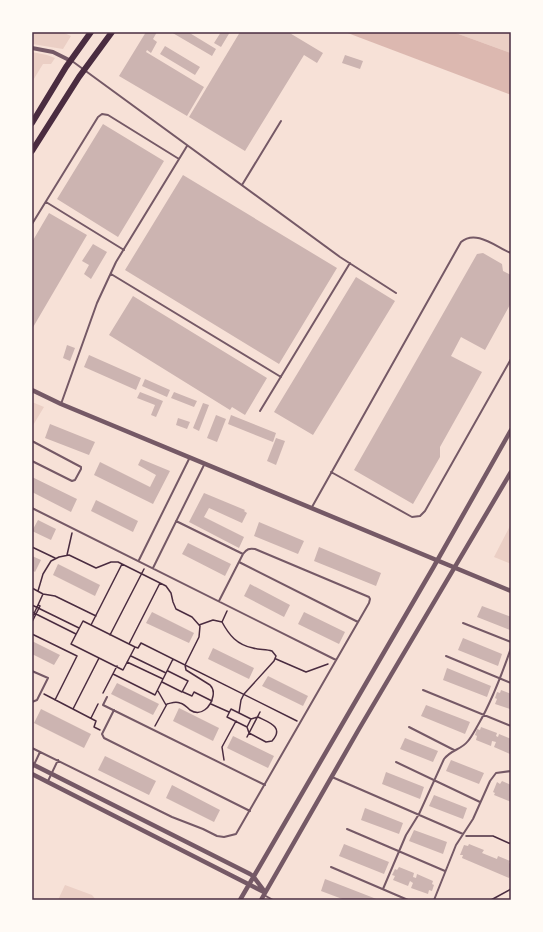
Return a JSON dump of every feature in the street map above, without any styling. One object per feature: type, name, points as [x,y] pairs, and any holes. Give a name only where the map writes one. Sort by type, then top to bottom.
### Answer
[{"type":"highway","points":[[32,123],[91,32]]},
{"type":"highway","points":[[32,151],[84,70],[112,32]]},
{"type":"street","points":[[32,48],[53,52],[71,61]]},
{"type":"street","points":[[32,390],[61,404],[511,591]]},
{"type":"street","points":[[240,900],[437,561],[511,430]]},
{"type":"street","points":[[263,896],[511,472]]},
{"type":"street","points":[[33,766],[253,876],[263,896]]},
{"type":"street","points":[[32,774],[249,884],[263,896]]},
{"type":"lane","points":[[71,61],[350,263],[396,293]]},
{"type":"lane","points":[[32,224],[98,117],[102,114],[108,115],[179,159]]},
{"type":"lane","points":[[242,185],[281,121]]},
{"type":"lane","points":[[61,404],[97,303],[111,273],[188,146]]},
{"type":"lane","points":[[46,202],[124,250]]},
{"type":"lane","points":[[311,508],[461,242],[472,236],[511,253]]},
{"type":"lane","points":[[260,411],[350,263]]},
{"type":"lane","points":[[111,273],[281,377]]},
{"type":"lane","points":[[331,472],[412,517],[420,516],[425,511],[511,359]]},
{"type":"lane","points":[[32,441],[81,467],[81,469],[75,480],[72,481],[32,461]]},
{"type":"lane","points":[[139,561],[190,458]]},
{"type":"lane","points":[[153,568],[205,464]]},
{"type":"lane","points":[[32,508],[336,660]]},
{"type":"lane","points":[[176,521],[243,554]]},
{"type":"lane","points":[[32,748],[172,818],[203,829],[216,836],[224,837],[236,834],[369,604],[369,597],[255,549],[247,549],[219,601]]},
{"type":"lane","points":[[239,562],[358,622]]},
{"type":"lane","points":[[463,623],[511,642]]},
{"type":"lane","points":[[383,889],[406,835],[418,814],[444,759],[454,750],[463,747],[484,715],[511,648]]},
{"type":"lane","points":[[446,656],[511,683]]},
{"type":"lane","points":[[32,671],[48,678],[37,700],[32,702]]},
{"type":"lane","points":[[423,690],[511,726]]},
{"type":"lane","points":[[107,697],[103,704],[265,785]]},
{"type":"lane","points":[[114,710],[102,736],[104,738],[250,811]]},
{"type":"lane","points":[[409,728],[454,750]]},
{"type":"lane","points":[[33,766],[40,752]]},
{"type":"lane","points":[[47,782],[58,760]]},
{"type":"lane","points":[[396,762],[480,802]]},
{"type":"lane","points":[[434,900],[444,871],[456,844],[473,819],[493,777],[500,772],[511,771]]},
{"type":"lane","points":[[332,776],[463,834]]},
{"type":"lane","points":[[347,829],[444,871]]},
{"type":"lane","points":[[331,867],[408,900]]},
{"type":"lane","points":[[263,896],[273,900]]},
{"type":"path","points":[[67,555],[73,528]]},
{"type":"path","points":[[32,547],[55,558]]},
{"type":"path","points":[[38,592],[43,574],[51,561],[59,556],[67,555],[96,568],[115,562],[122,564],[169,589],[176,609],[192,617],[199,625],[201,631],[185,665],[186,670],[212,687],[214,694],[206,709],[198,712],[195,712],[178,702],[166,705],[153,730]]},
{"type":"path","points":[[91,625],[122,564]]},
{"type":"path","points":[[110,635],[146,564]]},
{"type":"path","points":[[129,644],[160,583]]},
{"type":"path","points":[[32,588],[43,594],[55,596],[96,616]]},
{"type":"path","points":[[32,618],[40,606],[38,605],[43,594]]},
{"type":"path","points":[[32,605],[79,628]]},
{"type":"path","points":[[222,622],[230,606]]},
{"type":"path","points":[[32,622],[34,613]]},
{"type":"path","points":[[34,613],[76,634]]},
{"type":"path","points":[[135,647],[123,670],[71,644],[83,620],[135,647],[138,648],[141,643],[301,722]]},
{"type":"path","points":[[199,625],[213,620],[222,622],[233,639],[251,648],[272,651],[275,654],[275,659],[244,694],[241,700],[239,713]]},
{"type":"path","points":[[32,634],[77,656],[55,700]]},
{"type":"path","points":[[131,656],[188,680],[182,692]]},
{"type":"path","points":[[73,709],[99,658]]},
{"type":"path","points":[[113,674],[155,695],[173,659]]},
{"type":"path","points":[[275,659],[306,672],[336,660]]},
{"type":"path","points":[[127,662],[163,679]]},
{"type":"path","points":[[103,693],[116,666]]},
{"type":"path","points":[[162,682],[192,696],[194,692],[229,712]]},
{"type":"path","points":[[158,691],[166,705]]},
{"type":"path","points":[[40,693],[91,718],[96,721],[94,727],[104,731]]},
{"type":"path","points":[[91,718],[100,699]]},
{"type":"path","points":[[247,727],[227,717],[231,709],[251,719],[258,717],[273,724],[276,727],[276,735],[272,741],[266,742],[249,733],[247,727],[251,719]]},
{"type":"path","points":[[247,737],[260,712]]},
{"type":"path","points":[[227,766],[223,757],[222,747],[236,722]]},
{"type":"path","points":[[463,834],[467,836],[493,836],[511,844]]},
{"type":"path","points":[[491,900],[511,889]]},
{"type":"shaded area","points":[[32,32],[62,32],[71,36],[63,49],[32,44]]},
{"type":"shaded area","points":[[345,32],[453,32],[511,53],[511,95]]},
{"type":"shaded area","points":[[453,32],[511,32],[511,53]]},
{"type":"shaded area","points":[[32,52],[55,58],[51,64],[43,64],[32,82]]},
{"type":"shaded area","points":[[32,402],[44,407],[32,427]]},
{"type":"shaded area","points":[[511,524],[511,564],[494,557]]},
{"type":"shaded area","points":[[65,885],[92,895],[96,900],[58,900]]},
{"type":"building","points":[[146,32],[157,32],[153,39],[157,42],[151,53],[147,50],[146,52],[204,87],[187,116],[119,76]]},
{"type":"building","points":[[171,32],[188,32],[216,49],[212,56]]},
{"type":"building","points":[[221,32],[230,32],[221,47],[214,43]]},
{"type":"building","points":[[240,32],[288,32],[323,53],[317,63],[304,55],[245,151],[189,117]]},
{"type":"building","points":[[165,46],[200,67],[195,75],[160,54]]},
{"type":"building","points":[[345,55],[363,61],[360,69],[342,63]]},
{"type":"building","points":[[103,124],[164,161],[118,237],[57,199]]},
{"type":"building","points":[[183,175],[337,268],[279,364],[125,270]]},
{"type":"building","points":[[49,213],[87,235],[32,329],[32,242]]},
{"type":"building","points":[[93,244],[107,252],[91,279],[84,274],[89,265],[82,261]]},
{"type":"building","points":[[483,253],[502,264],[503,271],[511,275],[511,303],[485,350],[461,337],[451,356],[482,372],[440,447],[440,457],[413,504],[354,470],[477,254]]},
{"type":"building","points":[[356,277],[395,301],[313,435],[274,412]]},
{"type":"building","points":[[133,296],[267,378],[245,415],[232,407],[230,410],[109,335]]},
{"type":"building","points":[[67,345],[75,348],[70,361],[63,358]]},
{"type":"building","points":[[89,355],[141,378],[136,390],[84,367]]},
{"type":"building","points":[[145,379],[170,390],[167,397],[142,386]]},
{"type":"building","points":[[140,392],[163,401],[156,417],[151,415],[155,405],[137,398]]},
{"type":"building","points":[[174,392],[197,401],[194,407],[171,398]]},
{"type":"building","points":[[203,403],[209,405],[199,431],[193,428]]},
{"type":"building","points":[[216,415],[226,419],[217,442],[207,438]]},
{"type":"building","points":[[231,415],[276,433],[273,442],[228,424]]},
{"type":"building","points":[[178,418],[190,422],[187,429],[176,425]]},
{"type":"building","points":[[50,424],[95,442],[89,455],[45,438]]},
{"type":"building","points":[[276,438],[285,441],[276,465],[267,461]]},
{"type":"building","points":[[141,459],[170,471],[153,504],[94,475],[100,462],[150,487],[156,475],[138,465]]},
{"type":"building","points":[[32,477],[77,499],[71,512],[32,492]]},
{"type":"building","points":[[204,493],[245,510],[244,511],[247,513],[242,523],[209,508],[204,517],[244,537],[239,548],[189,522]]},
{"type":"building","points":[[96,500],[138,521],[133,532],[91,511]]},
{"type":"building","points":[[38,520],[56,529],[51,540],[32,531]]},
{"type":"building","points":[[259,522],[304,541],[298,554],[254,536]]},
{"type":"building","points":[[188,543],[231,564],[225,576],[182,554]]},
{"type":"building","points":[[319,547],[381,573],[376,586],[314,561]]},
{"type":"building","points":[[32,556],[41,560],[35,572],[32,570]]},
{"type":"building","points":[[58,564],[100,585],[95,596],[53,575]]},
{"type":"building","points":[[250,584],[290,605],[284,617],[244,596]]},
{"type":"building","points":[[482,606],[511,617],[510,630],[477,617]]},
{"type":"building","points":[[152,612],[194,633],[189,643],[146,623]]},
{"type":"building","points":[[304,612],[345,632],[339,644],[298,624]]},
{"type":"building","points":[[463,638],[502,654],[498,666],[458,650]]},
{"type":"building","points":[[32,641],[60,655],[54,665],[32,654]]},
{"type":"building","points":[[213,648],[254,668],[249,679],[208,659]]},
{"type":"building","points":[[447,668],[491,686],[487,697],[443,680]]},
{"type":"building","points":[[268,676],[308,696],[303,706],[262,686]]},
{"type":"building","points":[[117,683],[159,704],[153,715],[111,694]]},
{"type":"building","points":[[501,690],[511,694],[510,709],[495,704],[497,692],[500,693]]},
{"type":"building","points":[[426,705],[470,722],[465,734],[421,716]]},
{"type":"building","points":[[179,708],[219,728],[213,741],[173,721]]},
{"type":"building","points":[[41,709],[91,734],[84,748],[34,723]]},
{"type":"building","points":[[481,727],[497,733],[496,736],[498,737],[499,734],[511,739],[510,754],[494,747],[496,742],[492,741],[491,746],[476,740],[477,736],[475,735],[477,729],[480,730]]},
{"type":"building","points":[[233,736],[274,756],[268,768],[227,748]]},
{"type":"building","points":[[405,738],[438,751],[433,762],[400,749]]},
{"type":"building","points":[[105,756],[156,781],[149,795],[98,770]]},
{"type":"building","points":[[451,760],[484,773],[479,784],[446,771]]},
{"type":"building","points":[[386,772],[424,787],[420,799],[382,784]]},
{"type":"building","points":[[502,781],[511,785],[511,802],[494,795],[495,793],[493,792],[497,782],[500,784]]},
{"type":"building","points":[[172,785],[220,810],[214,822],[166,798]]},
{"type":"building","points":[[434,795],[467,808],[463,819],[429,806]]},
{"type":"building","points":[[365,808],[403,823],[399,834],[361,820]]},
{"type":"building","points":[[414,830],[447,842],[443,854],[409,841]]},
{"type":"building","points":[[344,844],[389,862],[384,874],[339,856]]},
{"type":"building","points":[[469,844],[484,850],[482,853],[497,859],[498,856],[510,861],[511,876],[509,878],[462,858],[463,855],[460,855],[464,845],[468,846]]},
{"type":"building","points":[[399,867],[414,873],[413,877],[416,878],[417,874],[433,881],[432,884],[434,885],[432,891],[429,890],[428,894],[411,888],[413,883],[410,881],[408,886],[393,880],[395,876],[392,875],[395,869],[397,870]]},
{"type":"building","points":[[325,879],[379,900],[345,900],[321,891]]}]
